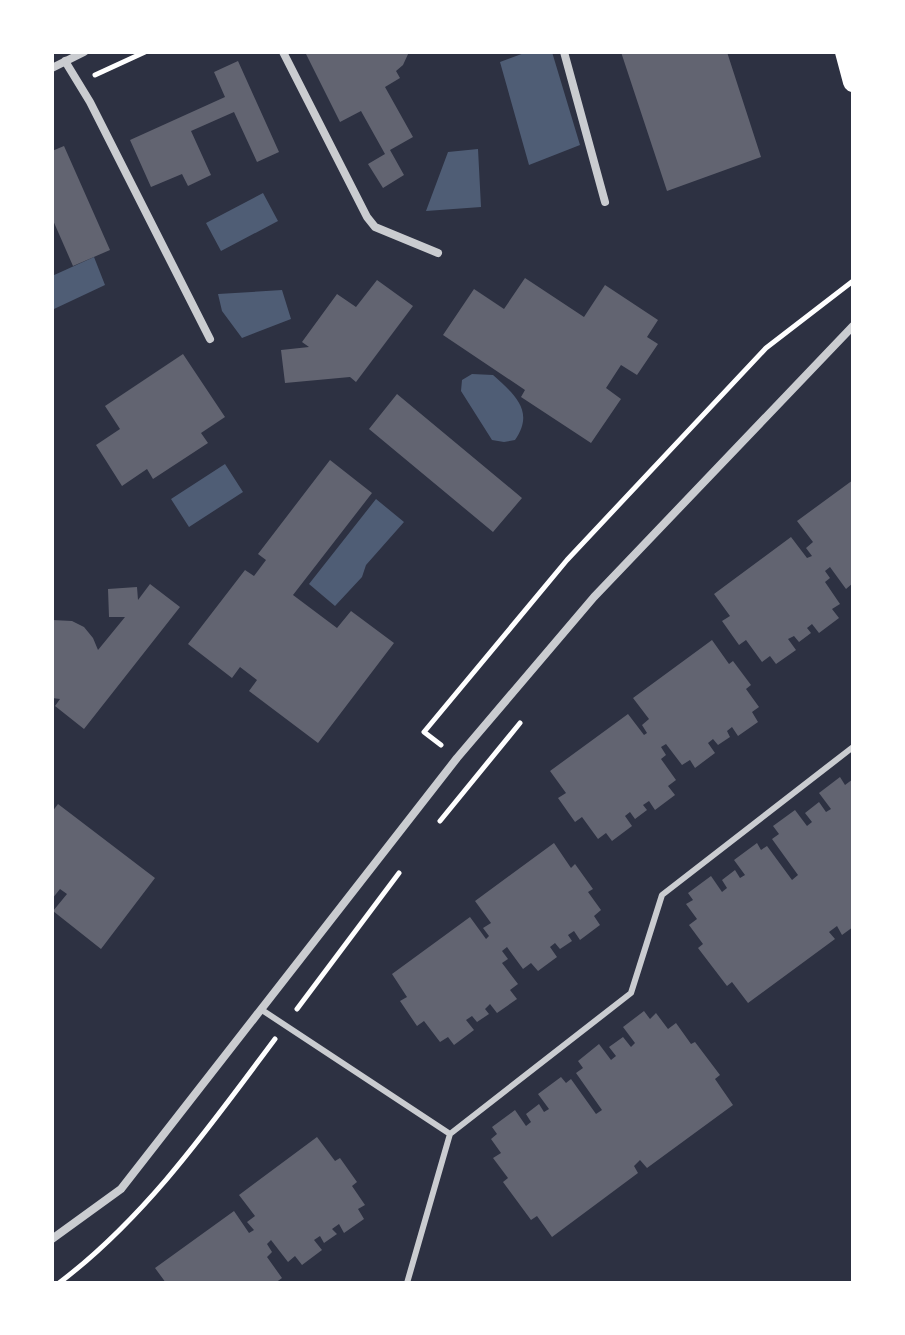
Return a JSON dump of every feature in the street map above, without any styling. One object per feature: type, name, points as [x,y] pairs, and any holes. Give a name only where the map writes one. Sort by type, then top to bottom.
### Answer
[{"type":"main road","points":[[845,52],[853,82]]},
{"type":"street","points":[[52,68],[84,52]]},
{"type":"street","points":[[283,52],[367,217],[375,227],[438,253]]},
{"type":"street","points":[[564,52],[605,202]]},
{"type":"street","points":[[65,61],[90,102],[210,339]]},
{"type":"street","points":[[52,1239],[121,1189],[457,758],[594,597],[853,326]]},
{"type":"lane","points":[[407,1283],[450,1134],[631,993],[662,895],[853,747]]},
{"type":"lane","points":[[262,1010],[450,1134]]},
{"type":"path","points":[[457,758],[424,732],[567,560],[766,348],[853,281]]},
{"type":"path","points":[[431,832],[522,721]]},
{"type":"path","points":[[59,1283],[139,1212],[210,1126],[403,869]]},
{"type":"water","points":[[527,52],[552,52],[580,145],[529,165],[500,62]]},
{"type":"water","points":[[478,149],[481,207],[426,211],[448,152]]},
{"type":"water","points":[[263,193],[278,221],[221,251],[206,223]]},
{"type":"water","points":[[94,257],[105,285],[54,309],[52,276]]},
{"type":"water","points":[[282,290],[291,319],[242,338],[222,311],[218,294]]},
{"type":"water","points":[[472,374],[493,375],[520,404],[523,420],[515,440],[492,440],[461,391],[462,380]]},
{"type":"water","points":[[225,464],[243,492],[189,527],[171,499]]},
{"type":"water","points":[[376,499],[404,522],[366,565],[362,577],[335,606],[309,584]]},
{"type":"building","points":[[305,52],[409,52],[396,71],[400,78],[385,87],[413,137],[390,150],[404,175],[383,188],[368,164],[385,154],[361,111],[340,122]]},
{"type":"building","points":[[621,52],[727,52],[761,157],[667,191]]},
{"type":"building","points":[[238,61],[279,152],[257,162],[234,112],[191,131],[211,175],[188,186],[182,174],[151,187],[130,140],[225,97],[214,72]]},
{"type":"building","points":[[64,146],[110,250],[73,266],[52,218],[52,151]]},
{"type":"building","points":[[525,278],[584,317],[605,285],[658,320],[647,337],[658,344],[637,375],[621,365],[606,388],[621,399],[591,443],[521,397],[525,390],[443,335],[474,289],[504,309]]},
{"type":"building","points":[[377,280],[413,306],[356,382],[350,377],[285,383],[281,350],[309,347],[302,342],[337,294],[356,307]]},
{"type":"building","points":[[183,354],[225,417],[201,433],[208,443],[153,479],[147,469],[122,486],[96,445],[120,429],[105,406]]},
{"type":"building","points":[[397,394],[522,498],[493,532],[369,429]]},
{"type":"building","points":[[330,460],[372,493],[293,595],[337,628],[351,611],[394,643],[318,743],[249,691],[257,680],[240,667],[232,678],[188,644],[245,570],[254,576],[266,560],[258,554]]},
{"type":"building","points":[[853,480],[853,583],[846,589],[830,567],[825,571],[830,578],[825,582],[840,604],[832,609],[839,618],[819,633],[812,624],[807,628],[811,633],[799,642],[794,636],[788,639],[796,650],[776,664],[770,656],[762,662],[746,640],[739,645],[722,621],[730,616],[714,594],[791,537],[807,558],[812,556],[806,548],[813,542],[797,521]]},
{"type":"building","points":[[150,584],[180,607],[84,729],[55,706],[60,699],[52,698],[52,620],[72,621],[84,627],[98,650],[125,617],[109,617],[108,589],[137,587],[138,600]]},
{"type":"building","points":[[712,640],[729,664],[733,661],[751,685],[746,689],[759,707],[752,712],[758,722],[738,736],[732,727],[727,731],[730,737],[718,745],[713,739],[708,743],[715,753],[695,768],[690,760],[682,765],[666,744],[661,747],[666,755],[661,759],[676,780],[668,786],[675,795],[655,810],[649,801],[643,805],[647,810],[635,819],[630,812],[625,816],[632,826],[612,841],[606,833],[598,839],[582,817],[575,822],[558,798],[566,793],[550,771],[628,714],[644,735],[647,733],[642,725],[649,719],[633,698]]},
{"type":"building","points":[[840,777],[845,785],[853,779],[853,927],[842,935],[837,926],[829,932],[835,939],[748,1003],[732,982],[727,986],[698,948],[703,944],[689,925],[697,919],[686,904],[693,900],[688,893],[711,876],[722,892],[727,888],[722,880],[735,870],[740,878],[745,875],[734,860],[757,843],[761,850],[767,846],[792,880],[798,875],[772,839],[779,834],[773,826],[795,810],[807,826],[812,822],[805,813],[819,802],[826,812],[831,809],[819,793]]},
{"type":"building","points":[[58,804],[155,878],[101,949],[53,911],[67,894],[60,889],[52,899],[52,812]]},
{"type":"building","points":[[554,843],[571,868],[575,864],[593,889],[588,892],[601,910],[594,916],[600,925],[580,940],[574,931],[568,935],[572,941],[560,949],[555,943],[550,947],[557,957],[538,971],[531,963],[523,969],[507,947],[502,951],[508,959],[502,963],[518,984],[510,990],[517,999],[497,1013],[490,1004],[485,1009],[489,1014],[477,1022],[472,1016],[466,1020],[474,1030],[454,1045],[448,1037],[440,1042],[424,1021],[417,1026],[400,1001],[407,997],[392,974],[470,917],[486,939],[489,936],[483,928],[491,923],[475,901]]},
{"type":"building","points":[[644,1011],[650,1019],[656,1013],[668,1029],[676,1023],[691,1044],[695,1042],[720,1075],[715,1079],[733,1105],[647,1168],[640,1160],[634,1166],[638,1173],[552,1237],[537,1216],[531,1220],[503,1182],[508,1178],[493,1158],[501,1153],[491,1139],[497,1134],[492,1127],[515,1110],[526,1126],[531,1122],[526,1114],[539,1104],[544,1112],[549,1109],[538,1094],[561,1077],[566,1083],[571,1079],[596,1114],[602,1110],[576,1073],[583,1068],[578,1061],[599,1044],[611,1060],[616,1056],[609,1047],[623,1037],[631,1047],[635,1043],[623,1027]]},
{"type":"building","points":[[317,1137],[335,1161],[340,1158],[357,1182],[352,1186],[365,1205],[358,1209],[364,1219],[344,1233],[339,1224],[332,1229],[337,1234],[324,1243],[320,1236],[314,1240],[322,1250],[302,1265],[295,1256],[288,1262],[271,1240],[267,1244],[272,1252],[267,1257],[282,1278],[275,1283],[166,1283],[155,1268],[234,1211],[249,1233],[254,1230],[247,1222],[255,1216],[239,1195]]}]
